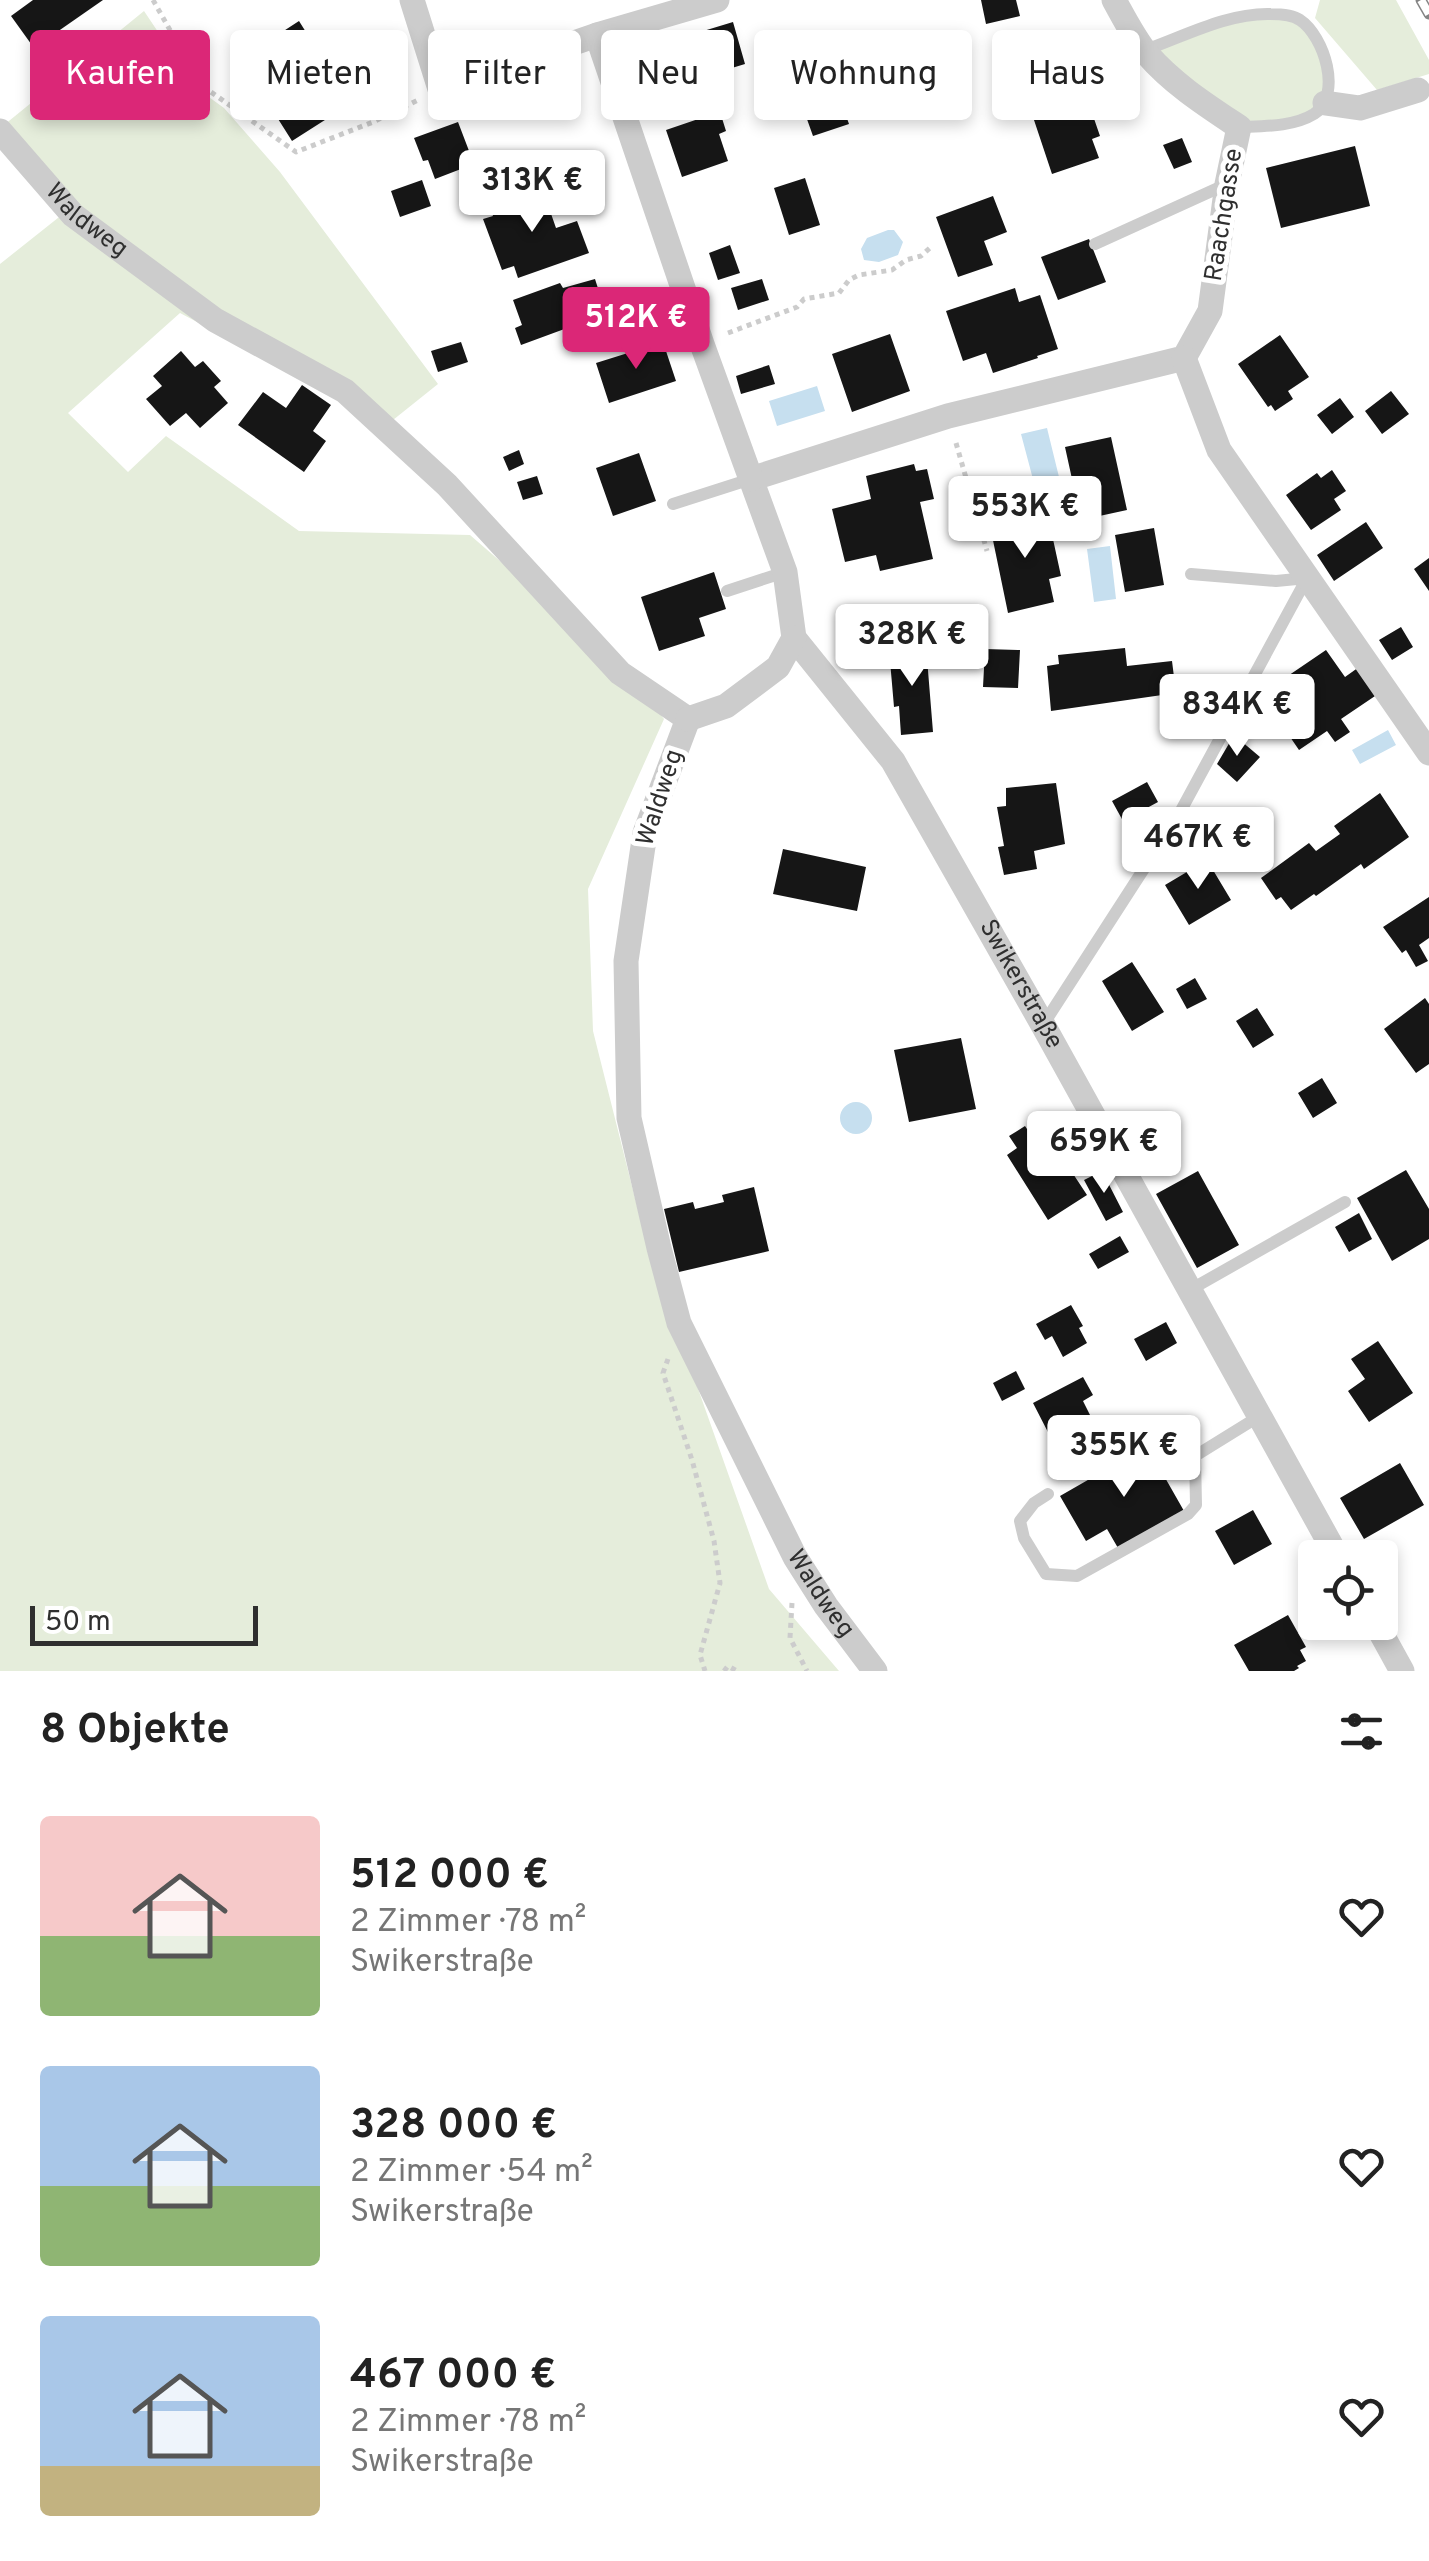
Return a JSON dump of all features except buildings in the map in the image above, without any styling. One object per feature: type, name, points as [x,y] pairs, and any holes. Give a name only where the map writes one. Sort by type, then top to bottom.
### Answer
[{"type":"street","points":[[412,0],[428,51]]},
{"type":"street","points":[[581,41],[717,0]]},
{"type":"street","name":"Raachgasse","points":[[1114,0],[1144,51],[1187,92],[1239,127],[1210,311],[1184,358]]},
{"type":"street","points":[[597,35],[702,344],[785,572],[794,638],[778,667],[765,677],[726,706],[688,719]]},
{"type":"street","points":[[1325,103],[1360,108],[1418,90]]},
{"type":"street","name":"Waldweg","points":[[0,131],[74,215],[215,320],[346,391],[447,485],[620,673],[688,719],[645,833],[626,961],[629,1118],[679,1322],[795,1557],[826,1606],[876,1671]]},
{"type":"street","points":[[750,478],[948,416],[1184,358],[1219,450],[1429,753]]},
{"type":"street","name":"Swikerstraße","points":[[794,638],[892,761],[1328,1540]]},
{"type":"street","points":[[1384,1640],[1402,1671]]},
{"type":"lane","points":[[1144,51],[1239,16],[1272,14],[1299,18],[1322,44],[1330,83],[1325,103],[1314,114],[1278,126],[1239,127]]},
{"type":"lane","points":[[1095,244],[1227,184]]},
{"type":"lane","points":[[673,504],[750,478]]},
{"type":"lane","points":[[727,591],[785,572]]},
{"type":"lane","points":[[1191,574],[1276,580],[1307,578]]},
{"type":"lane","points":[[1042,1025],[1178,816],[1307,578]]},
{"type":"lane","points":[[1188,1290],[1345,1202]]},
{"type":"lane","points":[[1048,1494],[1034,1503],[1020,1521],[1024,1538],[1046,1574],[1077,1576],[1188,1514],[1196,1505],[1195,1456],[1258,1417]]},
{"type":"path","points":[[153,0],[201,85],[296,152],[373,122],[428,95]]},
{"type":"path","points":[[702,344],[804,300],[838,293],[859,274],[892,270],[932,246]]},
{"type":"path","points":[[948,416],[987,551]]},
{"type":"path","points":[[679,1322],[663,1373],[714,1541],[720,1584],[700,1655],[705,1671]]},
{"type":"path","points":[[795,1557],[790,1638],[807,1671]]},
{"type":"path","points":[[724,1671],[728,1666],[737,1671]]},
{"type":"green space","points":[[1320,0],[1396,0],[1429,60],[1429,74],[1377,90],[1315,18]]},
{"type":"green space","points":[[144,11],[157,30],[121,30]]},
{"type":"green space","points":[[1239,16],[1299,18],[1322,44],[1330,83],[1314,114],[1239,127],[1144,51]]},
{"type":"green space","points":[[210,98],[224,108],[230,120],[234,120],[280,172],[438,384],[378,432],[331,393],[180,313],[68,413],[128,472],[166,436],[299,531],[470,535],[624,669],[664,719],[588,889],[593,1031],[646,1242],[769,1589],[839,1671],[0,1671],[0,264],[73,206],[4,125],[30,104],[30,120],[210,120]]},
{"type":"water","points":[[894,230],[903,242],[898,255],[879,262],[864,260],[861,249],[867,238]]},
{"type":"water","points":[[817,386],[825,411],[777,426],[769,401]]},
{"type":"water","points":[[1047,428],[1059,477],[1034,483],[1021,434]]},
{"type":"water","points":[[1110,546],[1116,599],[1094,602],[1087,549]]},
{"type":"water","points":[[1388,730],[1396,745],[1360,764],[1352,750]]},
{"type":"water","points":[[856,1102],[867,1107],[872,1118],[867,1129],[856,1134],[845,1129],[840,1118],[845,1107]]},
{"type":"railway","points":[[1421,0],[1429,14]]}]
